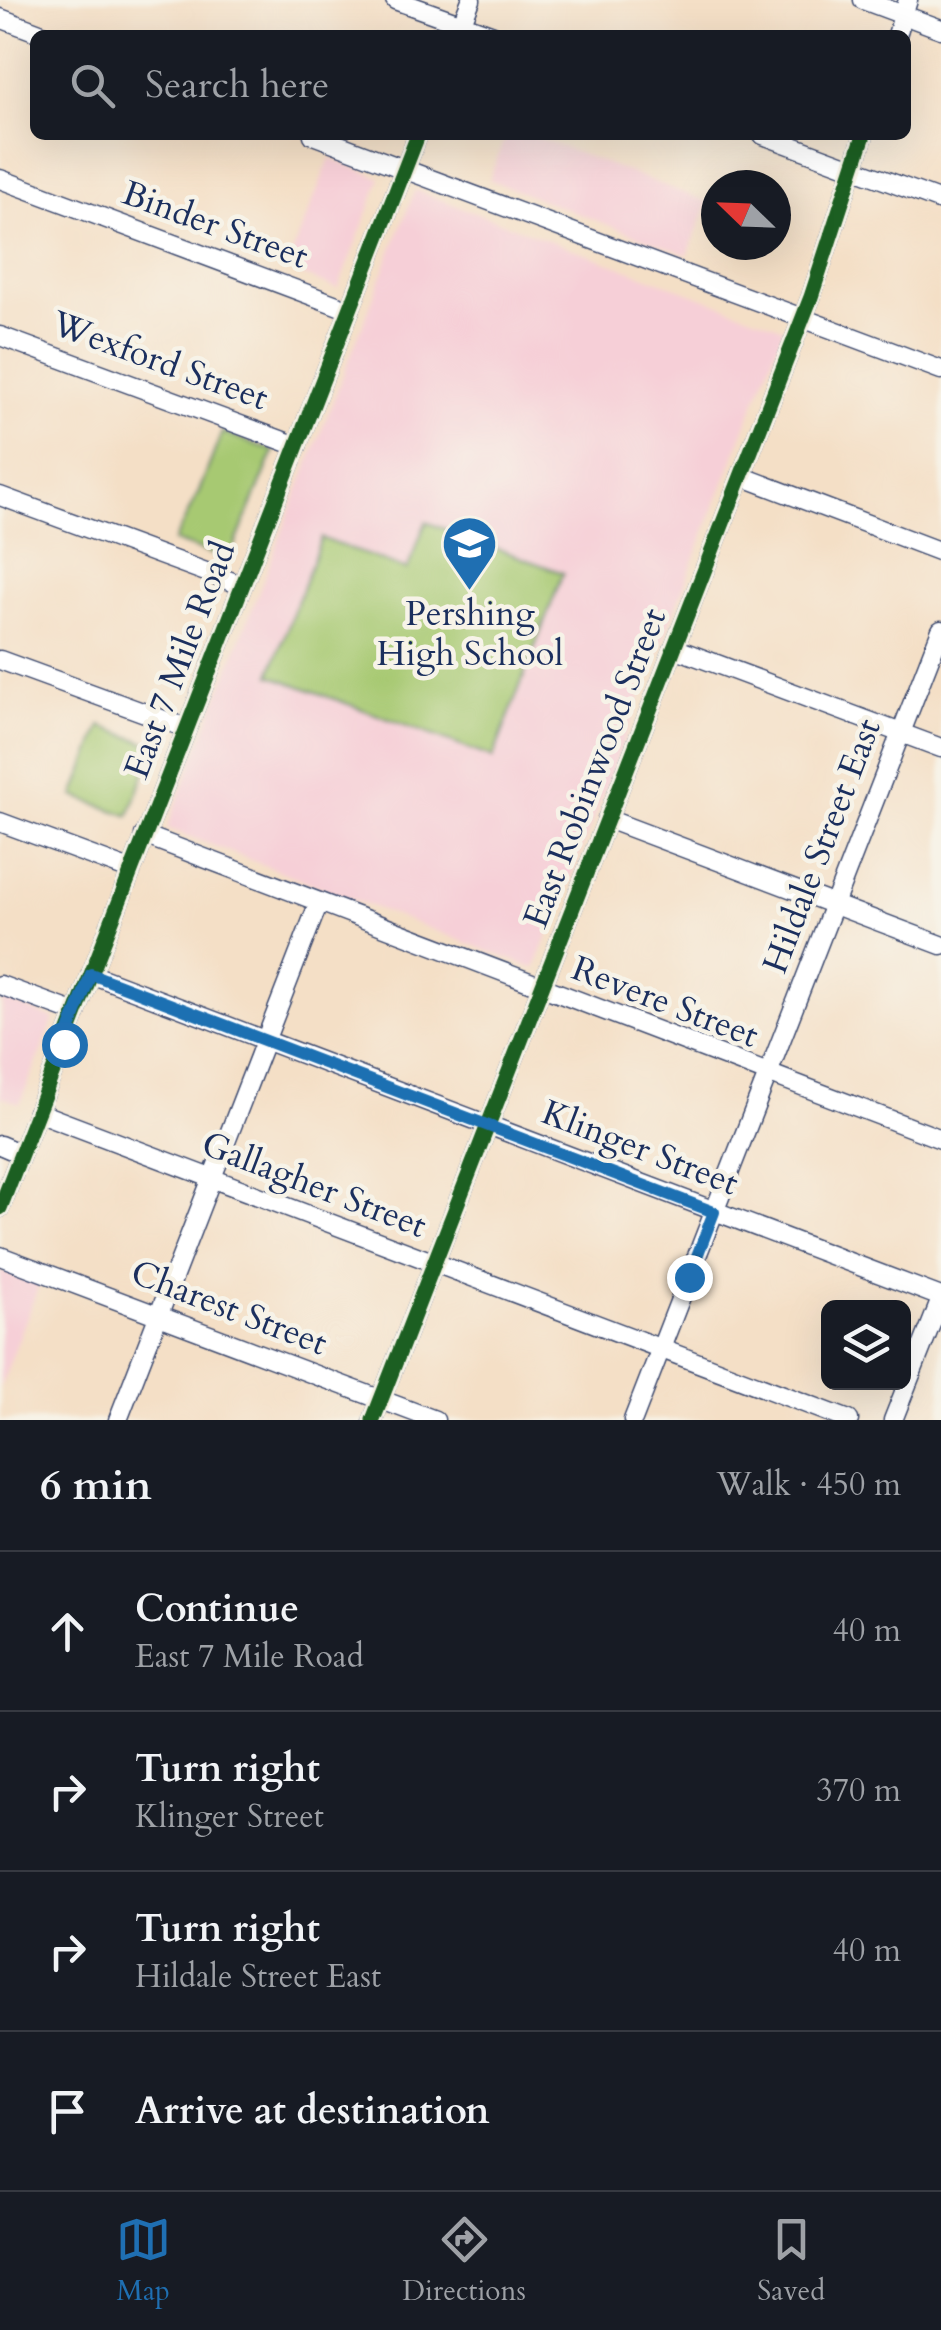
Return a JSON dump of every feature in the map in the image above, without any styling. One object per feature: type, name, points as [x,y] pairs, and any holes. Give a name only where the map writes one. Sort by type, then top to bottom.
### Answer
[{"type":"street","points":[[395,0],[459,29],[470,0]]},
{"type":"street","points":[[864,0],[906,8],[941,30]]},
{"type":"street","points":[[0,18],[32,30]]},
{"type":"street","points":[[327,140],[941,370]]},
{"type":"street","name":"East 7 Mile Road","points":[[0,1208],[416,140]]},
{"type":"street","points":[[777,140],[941,201]]},
{"type":"street","name":"East Robinwood Street","points":[[373,1420],[802,318],[862,140]]},
{"type":"street","name":"Binder Street","points":[[0,180],[350,310]]},
{"type":"street","name":"Wexford Street","points":[[0,336],[297,446]]},
{"type":"street","points":[[741,476],[941,552]]},
{"type":"street","points":[[0,496],[242,585]]},
{"type":"street","name":"Hildale Street East","points":[[633,1420],[941,630]]},
{"type":"street","points":[[674,648],[941,748]]},
{"type":"street","points":[[0,660],[186,728]]},
{"type":"street","points":[[607,819],[941,945]]},
{"type":"street","points":[[0,822],[130,870]]},
{"type":"street","name":"Revere Street","points":[[144,835],[941,1139]]},
{"type":"street","points":[[118,1420],[319,902]]},
{"type":"street","name":"Klinger Street","points":[[91,974],[941,1298]]},
{"type":"street","points":[[0,984],[76,1013]]},
{"type":"street","name":"Gallagher Street","points":[[38,1112],[849,1420]]},
{"type":"street","points":[[0,1146],[21,1154]]},
{"type":"street","name":"Charest Street","points":[[0,1256],[436,1420]]},
{"type":"street","points":[[893,1420],[941,1298]]},
{"type":"shaded area","points":[[504,140],[543,140],[701,199],[701,221],[688,255],[489,180]]},
{"type":"shaded area","points":[[330,158],[381,178],[338,289],[286,269]]},
{"type":"shaded area","name":"Pershing High School","points":[[415,190],[784,328],[535,969],[167,828]]},
{"type":"shaded area","points":[[2,999],[54,1019],[20,1104],[0,1096]]},
{"type":"shaded area","points":[[0,1271],[39,1285],[0,1388]]},
{"type":"green space","points":[[222,432],[274,451],[229,560],[174,541]]},
{"type":"green space","points":[[426,522],[563,573],[493,758],[270,675],[321,538],[407,570]]},
{"type":"green space","points":[[101,726],[155,746],[129,816],[74,796]]},
{"type":"cycle path","points":[[0,1208],[416,140]]},
{"type":"cycle path","points":[[373,1420],[811,297],[862,140]]},
{"type":"place","name":"Pershing High School","points":[[470,592]]},
{"type":"route","points":[[64,1044],[91,974],[714,1212],[689,1277]]}]
